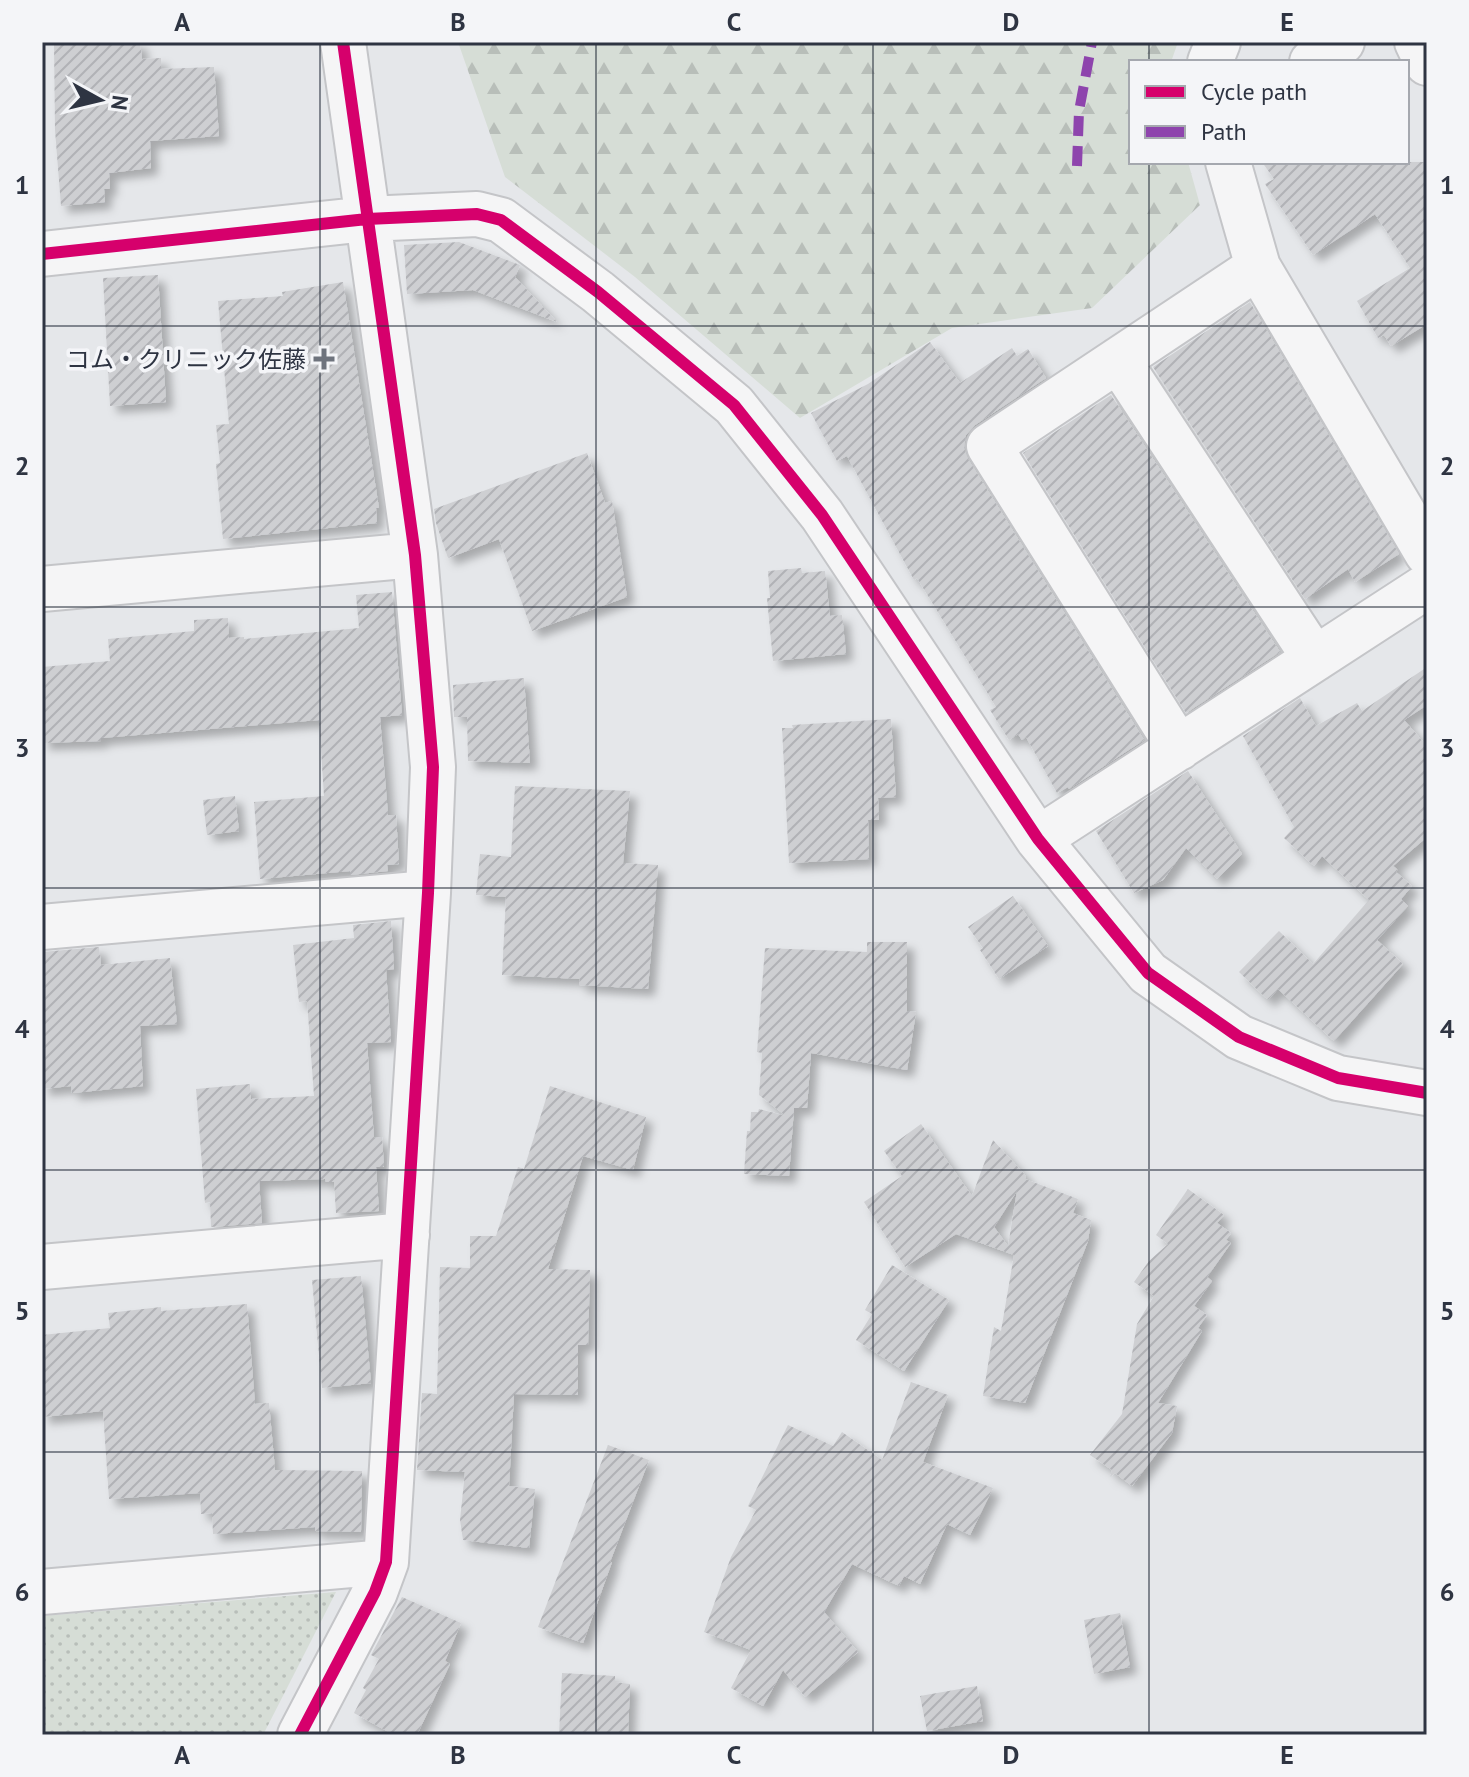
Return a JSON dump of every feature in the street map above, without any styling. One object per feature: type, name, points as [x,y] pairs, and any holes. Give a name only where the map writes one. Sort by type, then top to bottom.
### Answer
[{"type":"street","points":[[300,1735],[375,1592],[386,1562],[428,893],[433,767],[415,555],[343,42]]},
{"type":"street","points":[[1315,60],[1342,42]]},
{"type":"street","points":[[1417,42],[1427,63]]},
{"type":"street","points":[[1229,164],[1258,267],[1427,553]]},
{"type":"street","points":[[42,254],[367,219],[477,214],[501,220],[598,292],[734,405],[822,515],[1038,839],[1148,973],[1239,1037],[1338,1078],[1427,1093]]},
{"type":"street","points":[[1179,748],[989,446],[1258,267]]},
{"type":"street","points":[[1118,360],[1315,659]]},
{"type":"street","points":[[42,589],[415,555]]},
{"type":"street","points":[[1038,839],[1427,586]]},
{"type":"street","points":[[42,927],[428,893]]},
{"type":"street","points":[[42,1267],[407,1235]]},
{"type":"street","points":[[42,1592],[386,1562]]},
{"type":"green space","points":[[458,42],[1178,42],[1172,60],[1129,60],[1129,164],[1189,164],[1200,205],[1092,308],[952,328],[800,418],[635,277],[505,177]]},
{"type":"green space","points":[[336,1592],[263,1735],[42,1735],[42,1616]]},
{"type":"building","points":[[140,42],[142,59],[161,58],[161,69],[214,67],[219,136],[150,141],[151,168],[109,173],[110,189],[104,189],[105,202],[61,206],[55,130],[54,44]]},
{"type":"building","points":[[1427,162],[1427,324],[1391,346],[1384,335],[1378,338],[1357,301],[1410,268],[1375,214],[1313,255],[1265,184],[1274,179],[1263,164]]},
{"type":"building","points":[[459,242],[520,265],[515,277],[557,322],[473,290],[407,294],[404,245]]},
{"type":"building","points":[[158,275],[166,402],[110,406],[103,278]]},
{"type":"building","points":[[343,282],[379,508],[376,508],[377,523],[223,539],[216,425],[229,424],[218,301],[283,296],[282,292]]},
{"type":"building","points":[[1250,302],[1399,554],[1355,582],[1348,569],[1305,599],[1153,367]]},
{"type":"building","points":[[930,342],[960,383],[1012,348],[1017,356],[1028,349],[1046,378],[975,425],[966,435],[964,448],[1144,740],[1069,789],[1057,793],[1026,737],[1022,740],[1018,734],[1009,740],[990,710],[996,707],[917,578],[914,580],[847,456],[837,461],[811,413],[868,384]]},
{"type":"building","points":[[1111,395],[1280,652],[1186,713],[1023,453]]},
{"type":"building","points":[[587,453],[605,503],[612,501],[627,597],[532,631],[499,539],[448,558],[434,509]]},
{"type":"building","points":[[801,568],[802,573],[825,571],[830,616],[842,615],[846,654],[773,661],[767,598],[770,598],[768,571]]},
{"type":"building","points":[[392,592],[402,715],[380,717],[388,815],[396,815],[399,864],[387,865],[388,871],[260,879],[254,802],[324,796],[319,720],[101,738],[101,741],[42,743],[42,667],[110,661],[108,639],[194,631],[194,620],[228,618],[229,638],[244,639],[359,628],[356,595]]},
{"type":"building","points":[[1427,667],[1427,705],[1404,720],[1427,746],[1427,837],[1393,866],[1412,886],[1401,899],[1408,906],[1377,940],[1403,964],[1334,1041],[1278,989],[1268,1000],[1239,972],[1279,931],[1313,964],[1369,900],[1322,856],[1314,866],[1284,838],[1294,827],[1243,736],[1300,698],[1316,726],[1357,703],[1362,711]]},
{"type":"building","points":[[524,678],[530,763],[468,761],[467,717],[454,717],[453,685]]},
{"type":"building","points":[[891,719],[896,797],[878,798],[879,820],[868,820],[869,859],[789,863],[782,728]]},
{"type":"building","points":[[1188,771],[1242,854],[1217,879],[1186,848],[1163,880],[1134,893],[1096,831]]},
{"type":"building","points":[[515,786],[630,791],[623,863],[658,865],[648,989],[579,985],[580,979],[502,975],[506,897],[476,895],[480,854],[511,857]]},
{"type":"building","points":[[235,796],[239,831],[207,835],[203,800]]},
{"type":"building","points":[[1013,896],[1048,946],[999,979],[968,927]]},
{"type":"building","points":[[391,921],[394,969],[386,970],[391,1042],[367,1043],[374,1138],[382,1137],[384,1167],[376,1167],[379,1211],[336,1213],[334,1182],[326,1182],[325,1179],[259,1181],[262,1223],[211,1227],[210,1202],[205,1203],[196,1089],[250,1084],[251,1099],[314,1096],[307,1001],[299,1002],[293,945],[354,938],[353,925]]},
{"type":"building","points":[[867,942],[907,942],[907,1011],[916,1012],[907,1070],[811,1053],[807,1108],[794,1108],[789,1176],[744,1174],[751,1112],[758,1112],[759,1109],[786,1116],[759,1095],[762,1053],[757,1052],[765,948],[867,952]]},
{"type":"building","points":[[99,947],[101,965],[170,958],[177,1024],[140,1026],[143,1086],[72,1093],[71,1086],[42,1089],[42,952]]},
{"type":"building","points":[[550,1086],[646,1117],[633,1170],[583,1156],[548,1269],[590,1270],[588,1345],[578,1345],[578,1395],[514,1394],[509,1486],[535,1489],[529,1548],[463,1540],[460,1520],[465,1472],[417,1470],[422,1393],[437,1394],[440,1267],[470,1268],[470,1236],[496,1236],[518,1167],[524,1169]]},
{"type":"building","points":[[921,1124],[972,1196],[993,1140],[1026,1176],[1025,1179],[1078,1199],[1073,1213],[1091,1220],[1088,1241],[1025,1403],[983,1396],[994,1327],[1001,1331],[1014,1255],[956,1234],[905,1267],[864,1202],[902,1176],[884,1151]],"holes":[[[1017,1191],[1008,1246],[994,1227]]]},
{"type":"building","points":[[1188,1189],[1224,1215],[1217,1223],[1231,1233],[1226,1240],[1231,1243],[1207,1277],[1212,1281],[1194,1306],[1207,1315],[1198,1328],[1202,1331],[1158,1403],[1177,1406],[1172,1433],[1132,1486],[1115,1473],[1110,1477],[1112,1470],[1090,1455],[1122,1414],[1137,1324],[1154,1296],[1134,1282],[1149,1261],[1168,1244],[1156,1235]]},
{"type":"building","points":[[892,1265],[949,1300],[904,1371],[856,1340],[872,1314],[865,1310]]},
{"type":"building","points":[[361,1276],[371,1383],[322,1388],[312,1280]]},
{"type":"building","points":[[247,1304],[255,1404],[269,1403],[275,1470],[362,1471],[361,1532],[315,1531],[315,1527],[213,1534],[212,1513],[201,1514],[200,1493],[109,1499],[103,1411],[42,1417],[42,1335],[110,1328],[108,1313],[161,1307],[161,1311]]},
{"type":"building","points":[[911,1382],[948,1395],[923,1462],[993,1488],[970,1535],[947,1524],[920,1584],[904,1576],[899,1586],[852,1564],[824,1612],[858,1652],[805,1697],[783,1670],[763,1706],[731,1688],[751,1650],[704,1632],[731,1557],[756,1510],[748,1506],[788,1425],[833,1446],[842,1432],[882,1460]]},
{"type":"building","points":[[608,1445],[649,1460],[583,1643],[538,1627]]},
{"type":"building","points":[[402,1597],[461,1623],[445,1661],[450,1664],[417,1735],[394,1735],[354,1713],[379,1659],[371,1655]]},
{"type":"building","points":[[1120,1613],[1130,1667],[1094,1674],[1084,1620]]},
{"type":"building","points":[[562,1673],[615,1676],[615,1682],[630,1684],[628,1735],[559,1735]]},
{"type":"building","points":[[977,1686],[983,1721],[927,1731],[920,1696]]},
{"type":"marked path","points":[[1077,166],[1079,111],[1092,42]]},
{"type":"cycle path","points":[[300,1735],[375,1592],[386,1562],[428,893],[433,767],[415,555],[343,42]]},
{"type":"cycle path","points":[[42,254],[367,219],[477,214],[501,220],[598,292],[734,405],[822,515],[1038,839],[1148,973],[1239,1037],[1338,1078],[1427,1093]]},
{"type":"place","name":"コム・クリニック佐藤","points":[[324,359]]}]
